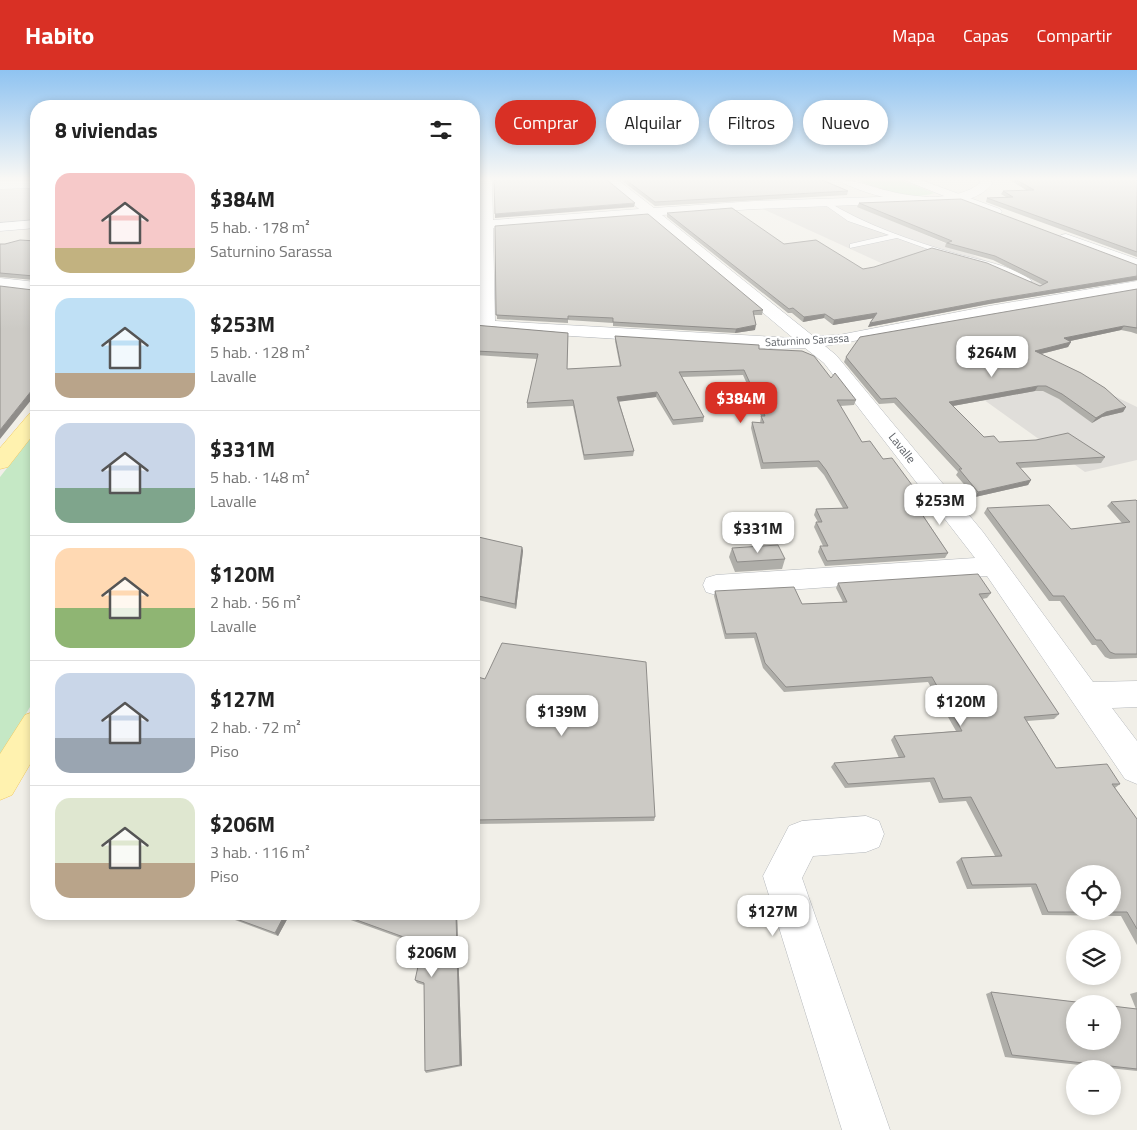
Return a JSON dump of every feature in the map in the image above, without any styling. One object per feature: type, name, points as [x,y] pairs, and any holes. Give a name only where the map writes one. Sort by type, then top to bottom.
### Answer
[{"type":"main road","points":[[0,462],[30,425]]},
{"type":"main road","points":[[0,784],[30,735]]},
{"type":"street","points":[[480,229],[480,326]]},
{"type":"street","name":"Lavalle","points":[[670,229],[830,359],[974,538],[1137,768]]},
{"type":"street","points":[[1137,256],[1055,230],[1137,264]]},
{"type":"street","points":[[0,283],[30,286]]},
{"type":"street","name":"Saturnino Sarassa","points":[[480,326],[780,344],[839,340],[989,311],[1137,286]]},
{"type":"street","points":[[716,585],[994,566]]},
{"type":"street","points":[[1085,695],[1137,694]]},
{"type":"street","points":[[866,834],[802,839],[782,876],[866,1130]]},
{"type":"lane","points":[[877,229],[953,255],[984,262],[1032,283]]},
{"type":"lane","points":[[853,246],[894,236]]},
{"type":"shaded area","points":[[808,229],[912,229],[1056,290],[892,268]]},
{"type":"shaded area","points":[[970,326],[1137,407],[1137,460],[1085,472],[966,387]]},
{"type":"green space","points":[[30,439],[30,707],[0,757],[0,477]]},
{"type":"building","points":[[495,229],[667,229],[763,310],[753,311],[756,325],[736,329],[613,322],[613,318],[568,316],[568,319],[496,315]]},
{"type":"building","points":[[688,229],[763,229],[784,244],[816,240],[863,269],[932,248],[987,263],[1040,286],[1048,282],[995,256],[947,243],[952,241],[924,229],[1042,229],[1137,265],[1137,276],[991,300],[870,323],[877,313],[834,320],[825,314],[804,317],[793,308],[789,309]]},
{"type":"building","points":[[1074,229],[1137,229],[1137,252]]},
{"type":"building","points":[[20,240],[30,241],[30,276],[0,273],[0,244]]},
{"type":"building","points":[[0,286],[30,290],[30,392],[0,430]]},
{"type":"building","points":[[1137,289],[1137,328],[1124,326],[1064,338],[1071,342],[1035,351],[1081,373],[1105,388],[1126,407],[1106,412],[1096,418],[1062,394],[1046,386],[949,402],[984,437],[994,436],[999,442],[1036,440],[1068,433],[1105,457],[1016,463],[1031,480],[978,492],[959,469],[962,469],[896,398],[881,399],[846,357],[860,337]]},
{"type":"building","points":[[480,326],[568,333],[567,369],[621,366],[615,336],[759,345],[759,349],[802,351],[814,356],[831,378],[835,373],[856,400],[837,400],[862,442],[870,441],[883,459],[892,458],[926,504],[915,504],[948,553],[827,561],[820,546],[828,546],[816,522],[822,522],[816,509],[848,508],[819,461],[763,463],[752,422],[764,423],[761,416],[765,416],[744,370],[679,372],[704,417],[673,420],[657,392],[617,397],[634,451],[584,455],[573,400],[527,403],[538,354],[480,351]]},
{"type":"building","points":[[1136,500],[1137,654],[1115,654],[1110,652],[1101,640],[1096,640],[1064,596],[1053,596],[987,508],[1049,505],[1071,529],[1130,522],[1111,502]]},
{"type":"building","points":[[480,537],[522,547],[515,604],[480,596]]},
{"type":"building","points":[[778,545],[785,559],[737,562],[732,548]]},
{"type":"building","points":[[978,574],[991,593],[979,594],[1059,714],[1024,717],[1056,768],[1107,764],[1120,784],[1112,784],[1137,819],[1137,929],[1127,912],[1121,912],[1121,865],[1066,865],[1066,912],[1048,912],[1036,884],[972,885],[961,858],[1002,856],[971,797],[943,799],[934,778],[848,784],[834,763],[905,757],[894,736],[962,731],[932,677],[786,687],[765,663],[756,633],[726,634],[715,591],[794,587],[802,604],[847,602],[838,583]]},
{"type":"building","points":[[502,643],[646,662],[655,817],[480,820],[480,678],[485,679]]},
{"type":"building","points":[[239,920],[282,920],[275,933]]},
{"type":"building","points":[[357,920],[456,920],[460,1065],[425,1071],[424,983],[415,980],[423,944]]},
{"type":"building","points":[[991,992],[1066,1001],[1066,1050],[1121,1050],[1121,1007],[1137,1009],[1137,1069],[1121,1067],[1121,1060],[1066,1061],[1012,1055]]}]
